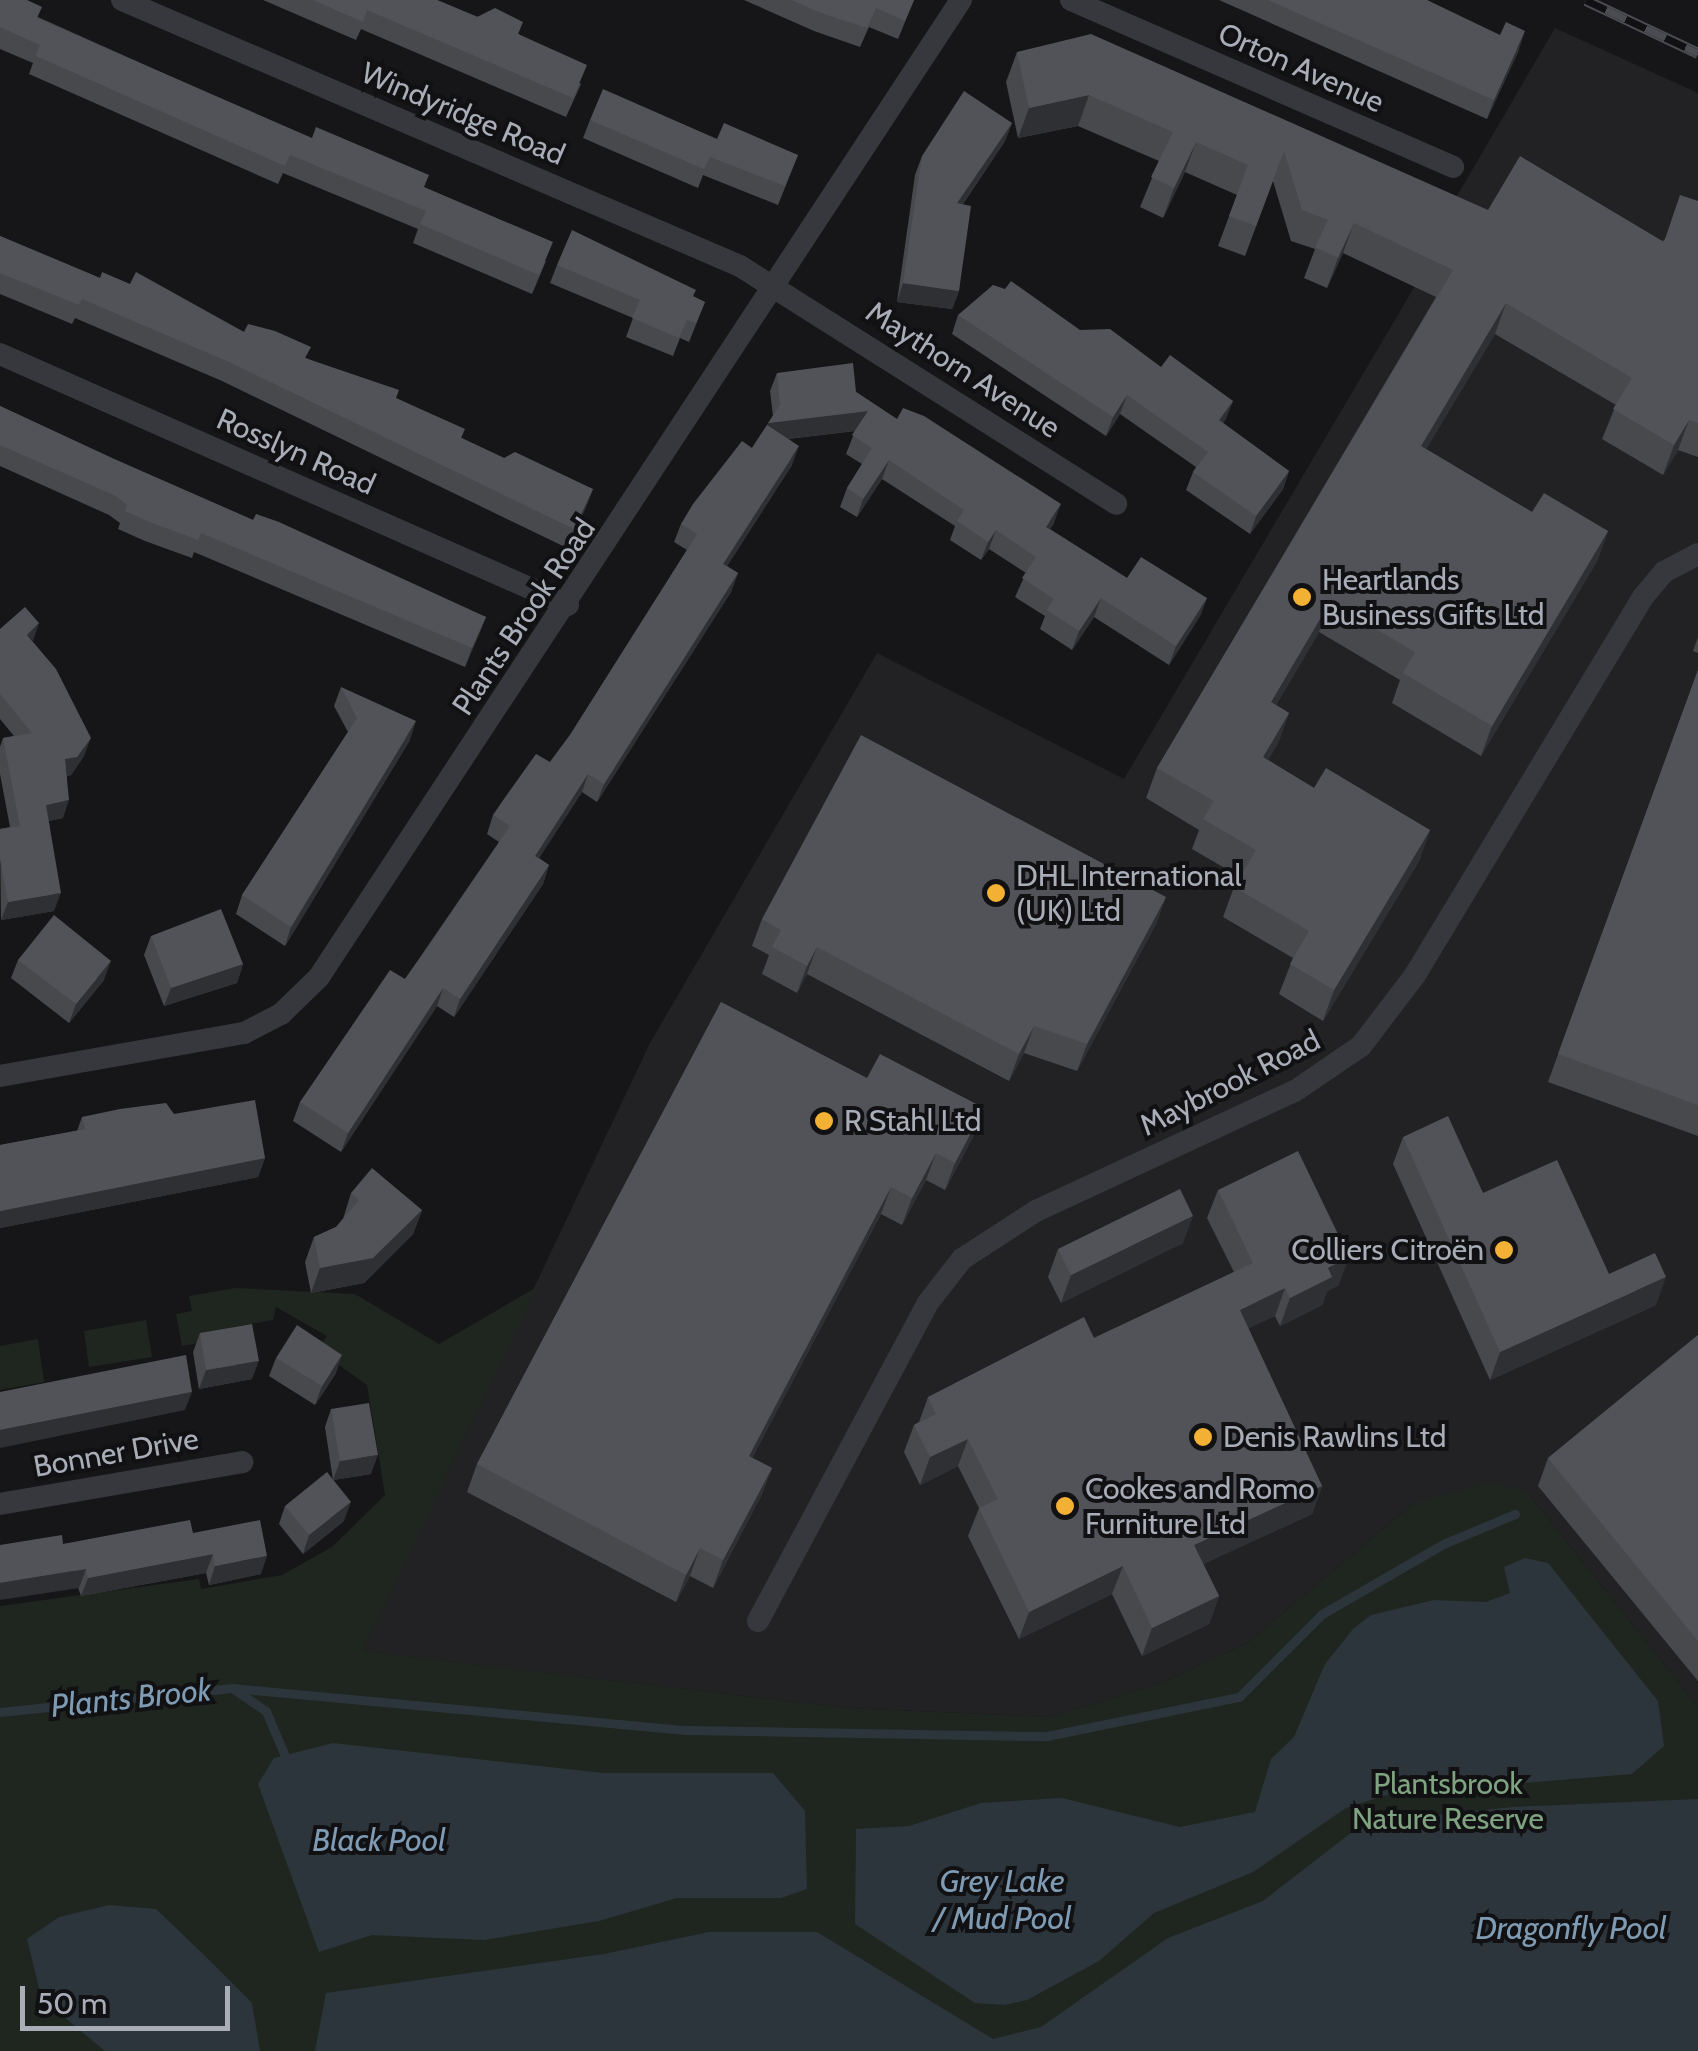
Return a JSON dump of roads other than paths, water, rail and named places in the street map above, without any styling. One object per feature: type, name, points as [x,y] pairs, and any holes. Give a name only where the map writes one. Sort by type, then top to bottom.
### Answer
[{"type":"street","name":"Windyridge Road","points":[[122,0],[778,287]]},
{"type":"street","name":"Plants Brook Road","points":[[0,1076],[201,1045],[281,1014],[319,977],[778,287],[961,0]]},
{"type":"street","name":"Orton Avenue","points":[[1070,0],[1453,167]]},
{"type":"street","name":"Maythorn Avenue","points":[[778,287],[1116,504]]},
{"type":"street","name":"Rosslyn Road","points":[[0,354],[568,605]]},
{"type":"street","name":"Maybrook Road","points":[[758,1622],[927,1304],[962,1259],[1036,1211],[1295,1091],[1361,1046],[1415,975],[1643,596],[1664,572],[1698,554]]},
{"type":"street","name":"Bonner Drive","points":[[0,1504],[242,1462]]},
{"type":"water","name":"Grey Lake / Mud Pool","points":[[1525,1558],[1548,1563],[1658,1701],[1664,1746],[1632,1774],[1390,1794],[1346,1808],[1253,1872],[1154,1913],[1099,1961],[1027,2000],[1005,2005],[975,2003],[855,1924],[856,1829],[909,1826],[981,1803],[1062,1798],[1180,1827],[1255,1812],[1271,1759],[1294,1737],[1325,1664],[1353,1629],[1371,1615],[1434,1600],[1486,1602],[1510,1593],[1504,1567]]},
{"type":"water","name":"Black Pool","points":[[333,1743],[603,1773],[773,1773],[805,1811],[807,1889],[781,1898],[677,1898],[599,1921],[484,1940],[372,1935],[319,1952],[258,1784],[274,1758]]},
{"type":"water","name":"Dragonfly Pool","points":[[1698,1799],[1698,2051],[315,2051],[326,1993],[604,1954],[709,1932],[817,1932],[993,2039],[1041,2027],[1168,1938],[1263,1901],[1352,1832],[1396,1819],[1513,1807]]},
{"type":"water","points":[[109,1905],[156,1909],[204,1955],[252,2003],[260,2051],[105,2051],[58,2012],[39,1988],[27,1939],[59,1917]]},
{"type":"waterway","points":[[232,1688],[686,1730],[1047,1736],[1239,1697],[1322,1614],[1443,1544],[1515,1514]]},
{"type":"waterway","name":"Plants Brook","points":[[0,1712],[232,1688],[266,1711],[285,1756]]},
{"type":"railway","points":[[1586,0],[1698,53]]},
{"type":"place","name":"Heartlands Business Gifts Ltd","points":[[1302,597]]},
{"type":"place","name":"DHL International (UK) Ltd","points":[[996,893]]},
{"type":"place","name":"R Stahl Ltd","points":[[824,1121]]},
{"type":"place","name":"Colliers Citroën","points":[[1504,1250]]},
{"type":"place","name":"Denis Rawlins Ltd","points":[[1203,1437]]},
{"type":"place","name":"Cookes and Romo Furniture Ltd","points":[[1065,1506]]},
{"type":"park label","name":"Plantsbrook Nature Reserve","points":[[1448,1801]]}]
